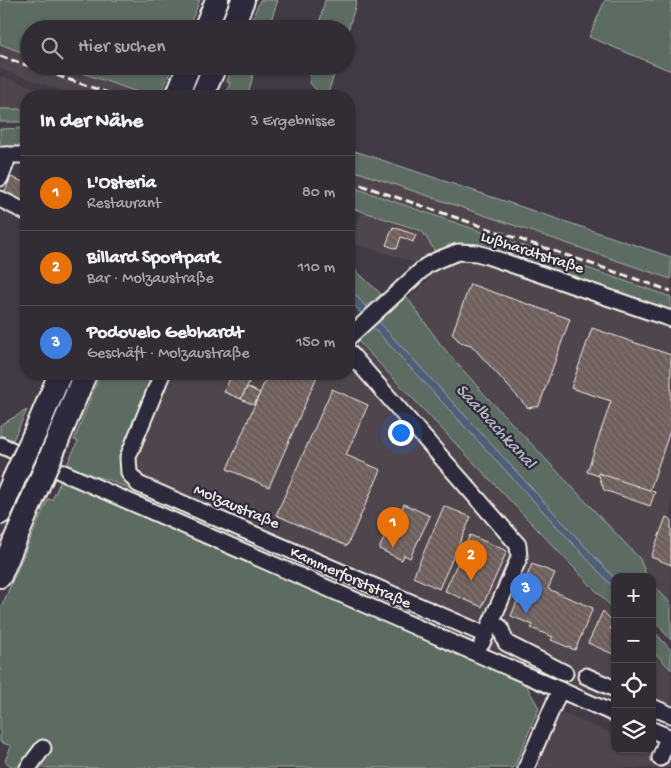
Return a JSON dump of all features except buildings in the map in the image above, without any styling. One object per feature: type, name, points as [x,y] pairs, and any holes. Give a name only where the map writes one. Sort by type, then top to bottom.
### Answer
[{"type":"highway","points":[[209,20],[217,0]]},
{"type":"highway","points":[[235,20],[243,0]]},
{"type":"highway","points":[[180,90],[186,75]]},
{"type":"highway","points":[[205,90],[211,75]]},
{"type":"highway","points":[[0,513],[57,380]]},
{"type":"highway","points":[[0,576],[83,380]]},
{"type":"street","points":[[0,178],[6,163],[4,155],[20,155]]},
{"type":"street","points":[[0,198],[20,209]]},
{"type":"street","name":"Lußhardtstraße","points":[[355,331],[426,266],[444,256],[466,252],[487,256],[671,319]]},
{"type":"street","points":[[355,359],[518,544],[519,558],[478,654]]},
{"type":"street","name":"Molzaustraße","points":[[160,380],[128,457],[129,473],[138,484],[488,629]]},
{"type":"street","name":"Kammerforststraße","points":[[0,445],[611,712]]},
{"type":"street","points":[[488,629],[500,627],[506,644],[565,673]]},
{"type":"street","points":[[586,676],[611,687]]},
{"type":"street","points":[[526,768],[560,690]]},
{"type":"street","points":[[654,708],[671,715]]},
{"type":"street","points":[[656,732],[670,738],[660,758]]},
{"type":"street","points":[[28,768],[43,748]]},
{"type":"shaded area","points":[[0,44],[20,52],[20,75],[88,75],[132,90],[60,90],[0,69]]},
{"type":"shaded area","points":[[0,76],[41,90],[20,90],[20,109],[0,109]]},
{"type":"shaded area","points":[[355,170],[671,279],[671,297],[355,188]]},
{"type":"shaded area","points":[[362,212],[422,231],[435,250],[460,244],[485,247],[671,312],[671,617],[656,600],[656,573],[637,573],[639,560],[441,345],[408,300],[430,278],[413,262],[355,244],[355,230]]},
{"type":"shaded area","points":[[358,341],[611,609],[611,700],[184,513],[185,499],[139,477],[132,458],[164,380],[355,380],[355,344]]},
{"type":"shaded area","points":[[656,657],[671,673],[671,726],[656,720]]},
{"type":"shaded area","points":[[559,711],[611,733],[611,753],[655,753],[671,760],[671,768],[534,768]]},
{"type":"green space","points":[[0,0],[200,0],[192,20],[20,20],[20,52],[0,44]]},
{"type":"green space","points":[[260,0],[278,0],[271,20],[252,20]]},
{"type":"green space","points":[[325,0],[357,0],[351,20],[320,20]]},
{"type":"green space","points":[[605,0],[671,0],[671,71],[589,37]]},
{"type":"green space","points":[[88,75],[169,75],[161,90],[132,90]]},
{"type":"green space","points":[[229,75],[253,75],[249,90],[227,90],[230,83],[227,82]]},
{"type":"green space","points":[[310,75],[334,75],[329,90],[316,90],[310,83]]},
{"type":"green space","points":[[0,109],[20,109],[20,122],[0,122]]},
{"type":"green space","points":[[20,128],[20,147],[0,147],[0,129]]},
{"type":"green space","points":[[355,151],[671,257],[671,279],[355,171]]},
{"type":"green space","points":[[355,188],[671,297],[671,312],[485,247],[460,245],[435,251],[422,231],[355,209]]},
{"type":"green space","points":[[355,270],[381,294],[366,307],[355,294]]},
{"type":"green space","points":[[402,295],[406,296],[441,345],[488,398],[640,559],[645,573],[611,573],[611,575],[377,320]]},
{"type":"green space","points":[[371,325],[611,585],[611,607],[358,341],[357,336]]},
{"type":"green space","points":[[98,380],[156,380],[124,456],[121,472],[124,479],[130,485],[184,513],[109,480],[67,465],[78,441],[74,440]]},
{"type":"green space","points":[[27,410],[13,440],[0,435],[0,425]]},
{"type":"green space","points":[[62,478],[523,680],[539,708],[514,768],[35,768],[22,764],[8,765],[5,761],[11,746],[0,742],[0,610],[48,499],[52,500]]},
{"type":"green space","points":[[656,587],[671,604],[671,640],[656,623]]},
{"type":"green space","points":[[656,633],[671,650],[671,670],[656,654]]},
{"type":"water","points":[[355,294],[611,575],[611,585],[371,325],[355,306]]},
{"type":"railway","points":[[0,56],[20,63]]},
{"type":"railway","points":[[56,75],[99,90]]},
{"type":"railway","points":[[355,183],[671,291]]},
{"type":"place","name":"L'Osteria","points":[[393,548]]},
{"type":"place","name":"Billard Sportpark","points":[[471,581]]},
{"type":"place","name":"Podovelo Gebhardt","points":[[526,614]]},
{"type":"water label","name":"Saalbachkanal","points":[[495,427]]}]
